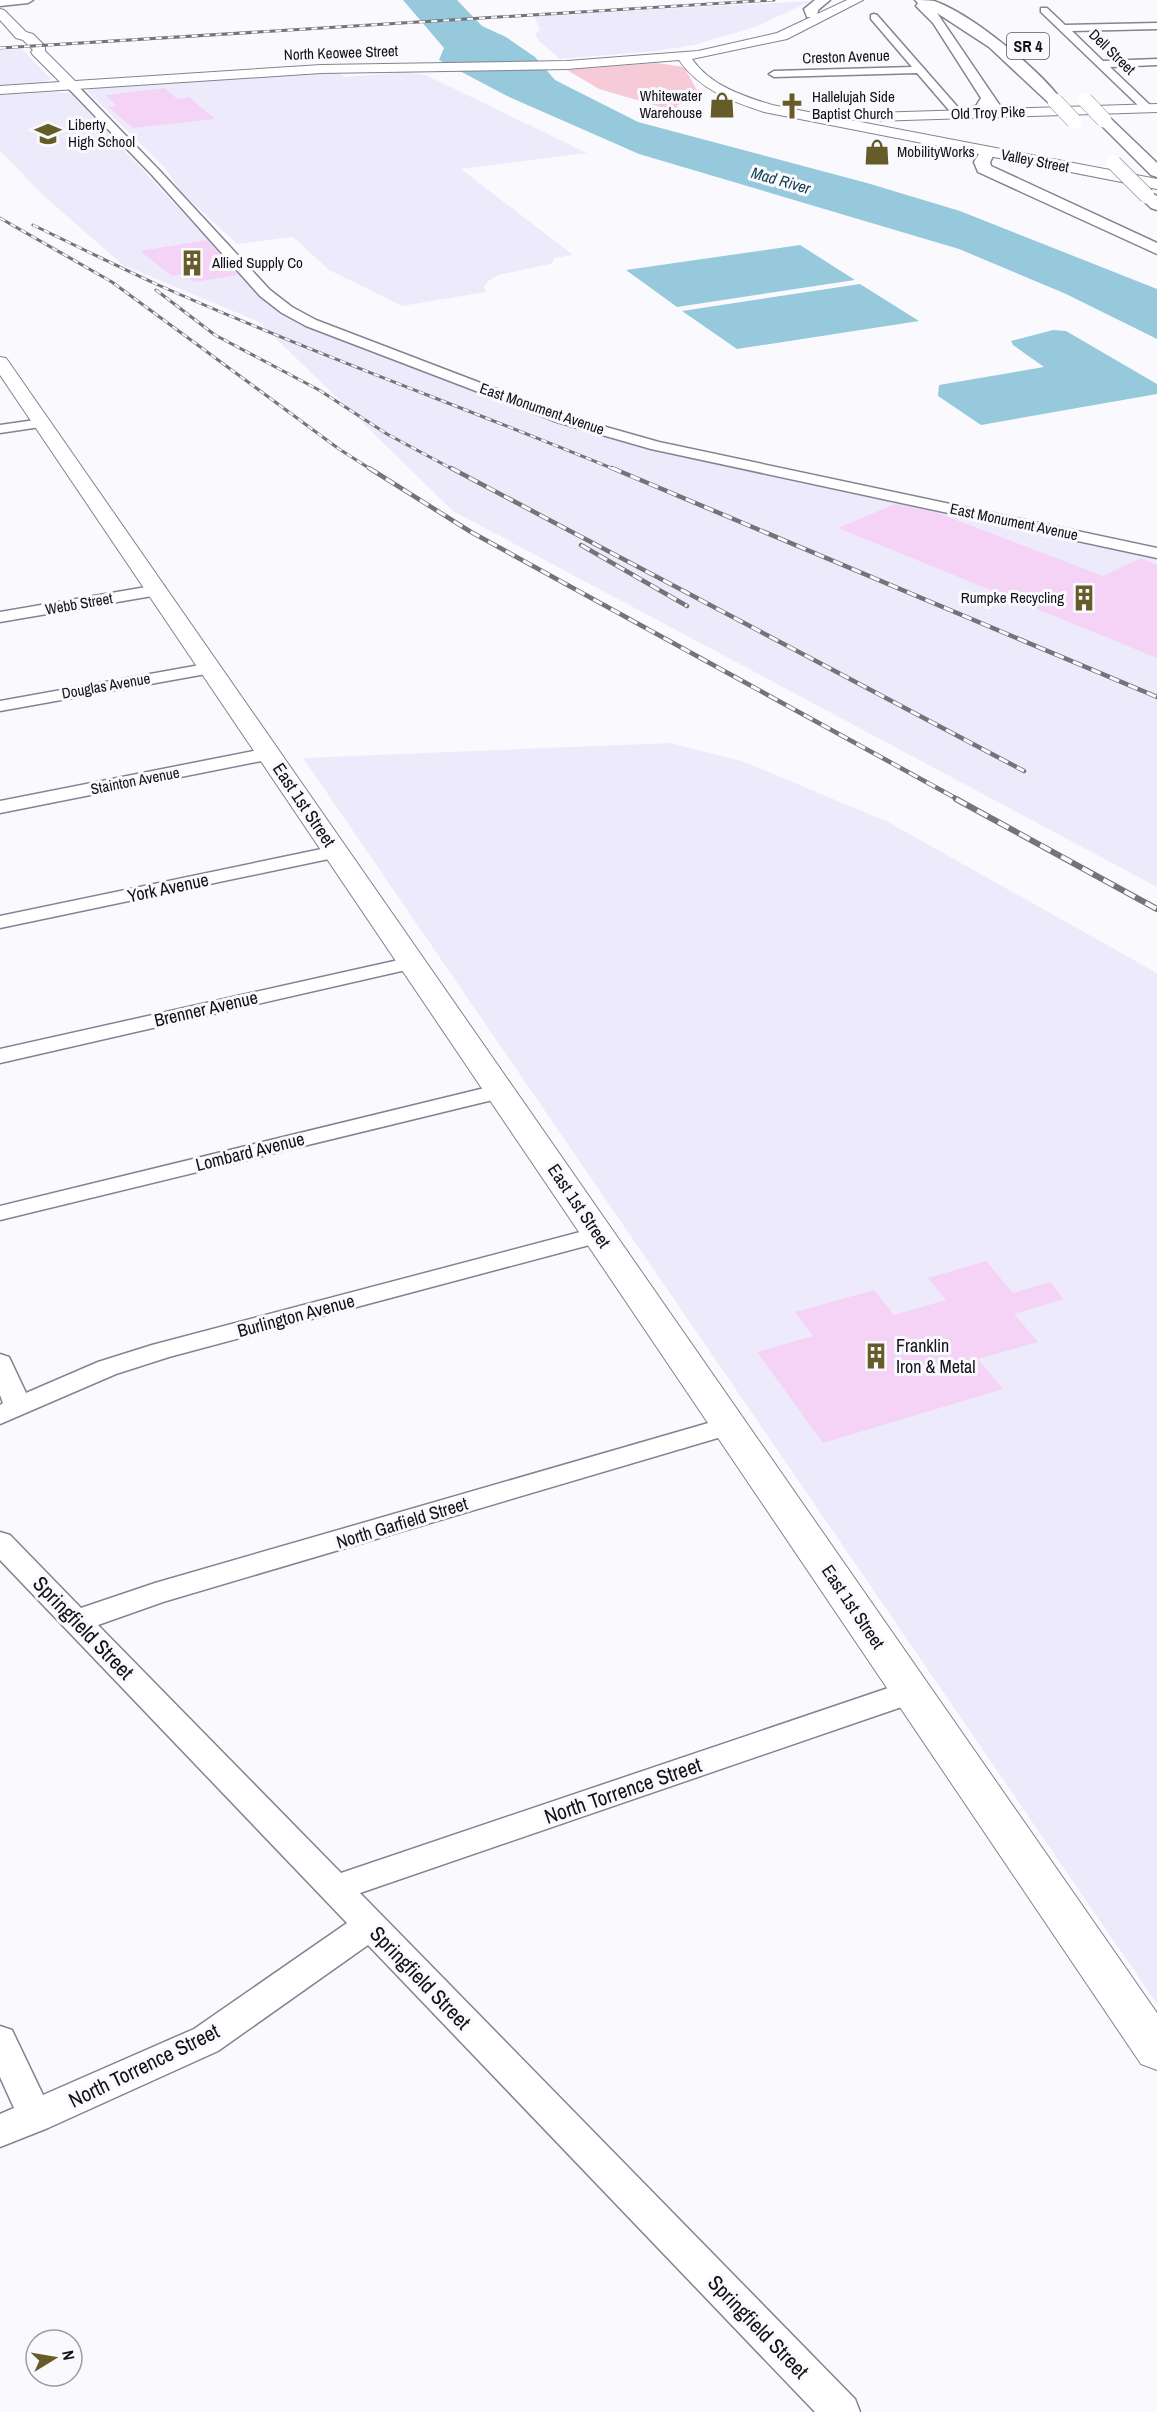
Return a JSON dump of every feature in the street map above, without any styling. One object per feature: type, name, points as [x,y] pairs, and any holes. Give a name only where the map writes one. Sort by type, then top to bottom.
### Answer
[{"type":"highway","points":[[812,14],[811,9],[823,0]]},
{"type":"highway","points":[[922,2],[938,21],[988,98],[993,133],[982,162],[984,169],[1157,249]]},
{"type":"highway","name":"SR 4","points":[[922,2],[983,35],[1014,60],[1078,125]]},
{"type":"highway","points":[[1081,97],[1104,120],[1155,186]]},
{"type":"highway","points":[[958,114],[982,109],[988,98]]},
{"type":"highway","points":[[1110,159],[1155,186]]},
{"type":"main road","name":"North Keowee Street","points":[[683,56],[691,51],[754,37],[812,14],[839,0]]},
{"type":"main road","name":"North Keowee Street","points":[[0,90],[321,69],[567,65],[683,56],[721,51],[769,40],[809,25],[856,0]]},
{"type":"main road","name":"East Monument Avenue","points":[[0,13],[21,35],[17,38],[28,50],[38,52],[71,85]]},
{"type":"main road","name":"Valley Street","points":[[683,56],[698,76],[734,98],[769,109],[818,119],[993,133],[1155,186]]},
{"type":"main road","name":"Old Troy Pike","points":[[875,123],[958,114],[987,122],[993,133],[1154,111]]},
{"type":"main road","name":"East 1st Street","points":[[0,362],[1157,2050]]},
{"type":"street","points":[[0,3],[28,0]]},
{"type":"street","name":"Dell Street","points":[[1044,10],[1154,111]]},
{"type":"street","points":[[874,17],[958,114]]},
{"type":"street","points":[[1064,28],[1157,26]]},
{"type":"street","points":[[1101,64],[1157,62]]},
{"type":"street","name":"Creston Avenue","points":[[774,74],[920,70]]},
{"type":"street","name":"East Monument Avenue","points":[[71,85],[156,173],[265,293],[287,310],[311,323],[562,419],[656,446],[1157,553]]},
{"type":"street","points":[[0,429],[42,423]]},
{"type":"street","name":"Webb Street","points":[[0,617],[158,590]]},
{"type":"street","name":"Douglas Avenue","points":[[0,706],[211,668]]},
{"type":"street","name":"Stainton Avenue","points":[[0,807],[269,754]]},
{"type":"street","name":"York Avenue","points":[[0,922],[336,852]]},
{"type":"street","name":"Brenner Avenue","points":[[0,1056],[412,963]]},
{"type":"street","name":"Lombard Avenue","points":[[0,1213],[501,1091]]},
{"type":"street","name":"Burlington Avenue","points":[[9,1411],[107,1368],[161,1351],[599,1235]]},
{"type":"street","points":[[0,1363],[9,1411]]},
{"type":"street","name":"North Garfield Street","points":[[76,1621],[155,1594],[729,1426]]},
{"type":"street","name":"Springfield Street","points":[[0,1542],[369,1926],[842,2412]]},
{"type":"street","name":"North Torrence Street","points":[[333,1888],[911,1692]]},
{"type":"street","name":"North Torrence Street","points":[[0,2131],[206,2040],[369,1926]]},
{"type":"street","points":[[0,2041],[36,2117]]},
{"type":"shaded area","points":[[811,1],[755,27],[694,45],[656,51],[560,59],[539,41],[535,34],[540,30],[534,16]]},
{"type":"shaded area","points":[[22,49],[51,79],[45,82],[0,85],[0,50]]},
{"type":"shaded area","points":[[657,63],[684,67],[702,99],[677,105],[681,113],[599,89],[567,70]]},
{"type":"shaded area","points":[[336,71],[345,77],[406,72],[426,75],[587,153],[461,169],[573,255],[554,258],[550,264],[498,275],[487,282],[484,287],[486,292],[402,306],[329,270],[293,237],[237,244],[181,192],[165,168],[87,91],[97,87]]},
{"type":"shaded area","points":[[68,93],[73,96],[249,283],[277,309],[656,446],[1157,554],[1157,887],[453,511],[259,322],[123,265],[46,198],[0,151],[0,95]]},
{"type":"shaded area","points":[[670,743],[742,761],[888,822],[1157,973],[1157,2004],[303,758]]},
{"type":"water","name":"Mad River","points":[[403,0],[457,0],[482,26],[506,37],[535,57],[555,80],[638,122],[867,183],[960,211],[1157,289],[1157,339],[1066,294],[959,249],[639,154],[507,96],[439,60],[444,48]]},
{"type":"water","points":[[800,245],[855,280],[677,307],[626,270]]},
{"type":"water","points":[[860,284],[919,321],[737,349],[682,311]]},
{"type":"water","points":[[1053,330],[1066,331],[1157,384],[1157,394],[981,425],[938,396],[939,385],[1044,367],[1013,345],[1011,341]]},
{"type":"building","points":[[165,88],[177,99],[189,97],[215,119],[133,128],[108,107],[117,106],[105,95]]},
{"type":"building","name":"Allied Supply Co","points":[[207,240],[238,275],[194,282],[182,274],[172,276],[140,251]]},
{"type":"building","name":"Rumpke Recycling","points":[[895,504],[935,512],[1103,576],[1141,558],[1157,565],[1157,658],[838,528]]},
{"type":"building","name":"Franklin Iron & Metal","points":[[986,1261],[1013,1293],[1050,1282],[1064,1299],[1014,1314],[1038,1342],[978,1359],[1003,1389],[823,1443],[757,1352],[813,1336],[795,1312],[874,1290],[894,1315],[946,1300],[928,1278]]},
{"type":"railway","points":[[0,48],[774,0]]},
{"type":"railway","points":[[0,218],[112,282],[339,449],[372,470]]},
{"type":"railway","points":[[33,225],[213,309],[616,470]]},
{"type":"railway","points":[[156,290],[215,335],[319,390],[387,434],[454,470]]},
{"type":"railway","points":[[369,468],[471,532],[959,800]]},
{"type":"railway","points":[[451,468],[1024,771]]},
{"type":"railway","points":[[612,468],[1157,697]]},
{"type":"railway","points":[[581,545],[687,606]]},
{"type":"railway","points":[[956,799],[1157,909]]},
{"type":"place","name":"Whitewater Warehouse","points":[[722,105]]},
{"type":"place","name":"Hallelujah Side Baptist Church","points":[[792,106]]},
{"type":"place","name":"Liberty High School","points":[[48,134]]},
{"type":"place","name":"MobilityWorks","points":[[877,152]]},
{"type":"place","name":"Allied Supply Co","points":[[192,263]]},
{"type":"place","name":"Rumpke Recycling","points":[[1084,598]]},
{"type":"place","name":"Franklin Iron & Metal","points":[[876,1356]]}]
